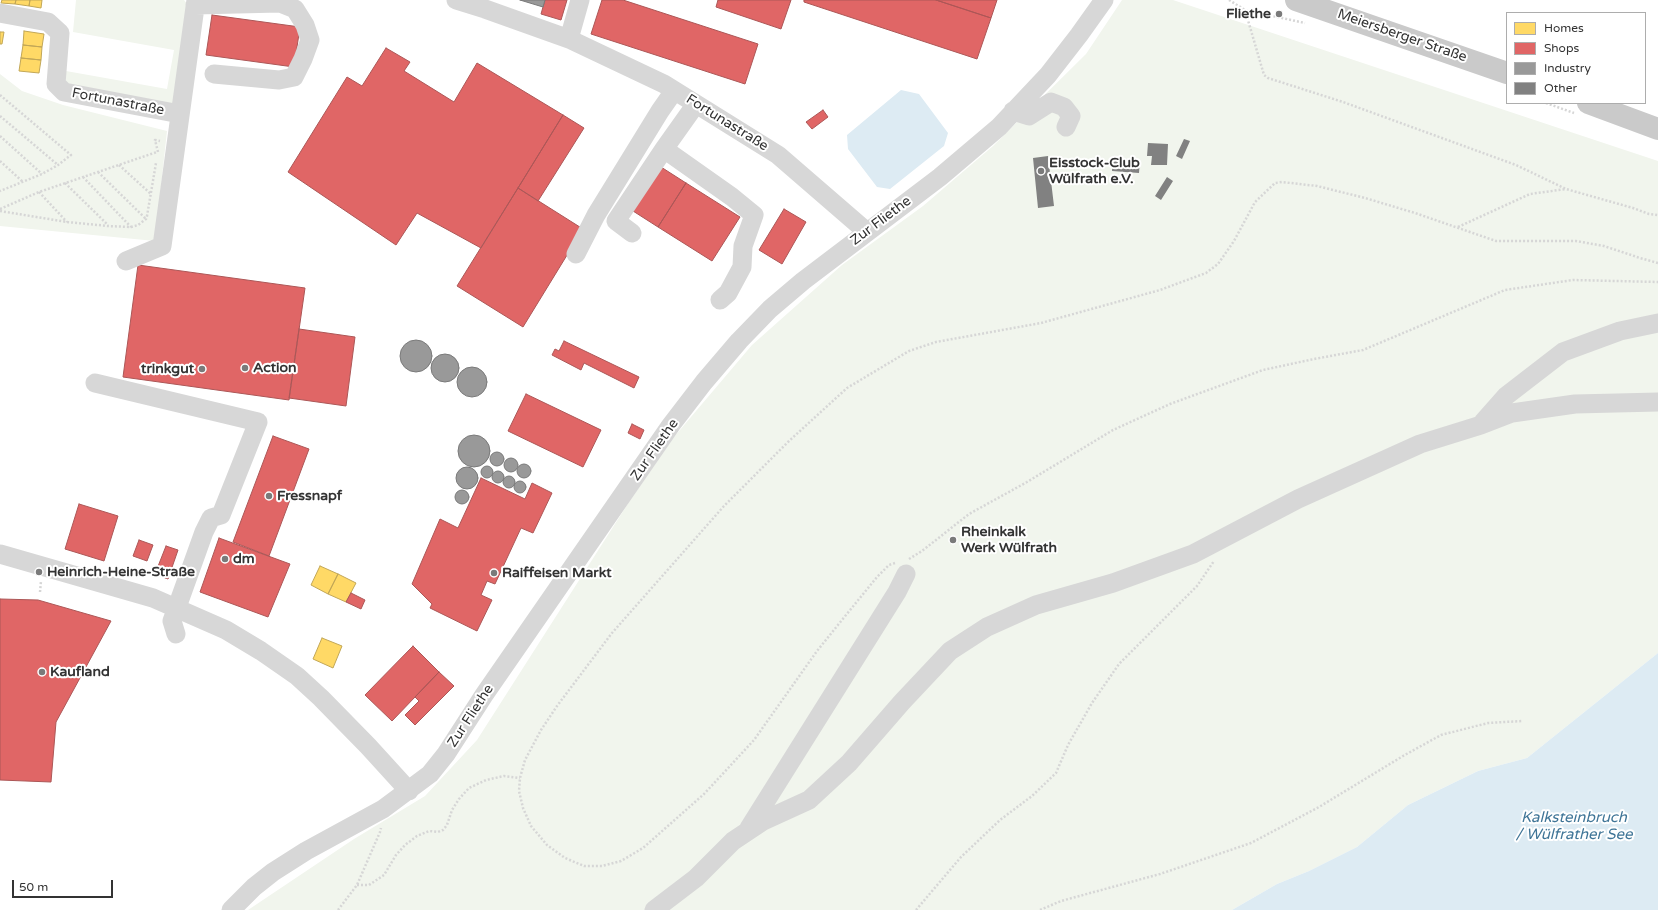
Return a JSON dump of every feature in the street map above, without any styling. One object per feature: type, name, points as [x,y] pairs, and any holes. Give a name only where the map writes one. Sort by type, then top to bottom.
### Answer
[{"type":"main road","name":"Meiersberger Straße","points":[[1296,0],[1506,73]]},
{"type":"main road","points":[[1591,104],[1658,129]]},
{"type":"street","name":"Fortunastraße","points":[[456,0],[569,40],[664,84],[778,155],[867,232]]},
{"type":"street","points":[[569,40],[580,0]]},
{"type":"street","name":"Zur Fliethe","points":[[230,910],[254,887],[273,872],[382,809],[409,791],[430,774],[446,754],[484,695],[671,425],[704,382],[739,341],[770,309],[970,152],[999,126],[1052,69],[1103,1]]},
{"type":"street","points":[[126,261],[162,246],[195,2],[280,3],[295,9],[305,25],[310,40],[294,77],[280,80],[214,74]]},
{"type":"street","name":"Fortunastraße","points":[[0,13],[48,22],[60,33],[56,84],[64,92],[180,114]]},
{"type":"street","points":[[576,254],[596,214],[674,91]]},
{"type":"street","points":[[1013,111],[1029,116],[1051,102],[1064,107],[1071,116],[1066,127]]},
{"type":"street","points":[[632,233],[616,221],[696,104]]},
{"type":"street","points":[[664,149],[732,196],[754,215],[743,246],[742,267],[728,293],[720,300]]},
{"type":"street","points":[[1481,425],[1506,396],[1563,352],[1620,331],[1658,323]]},
{"type":"street","points":[[95,383],[258,422],[221,515],[211,518],[204,532],[172,621],[176,634]]},
{"type":"street","points":[[654,910],[696,878],[733,841],[763,821],[809,800],[849,763],[902,702],[950,651],[986,627],[1036,605],[1113,582],[1193,554],[1298,499],[1420,444],[1481,425],[1512,413],[1567,405],[1658,402]]},
{"type":"street","points":[[0,554],[121,588],[176,608],[226,630],[261,651],[297,676],[350,726],[409,791]]},
{"type":"street","points":[[746,833],[897,592],[906,574]]},
{"type":"path","points":[[1229,0],[1246,10],[1264,75],[1268,78],[1343,102],[1516,166],[1566,189],[1649,214],[1658,215]]},
{"type":"path","points":[[0,95],[71,155],[58,166],[0,191]]},
{"type":"path","points":[[0,116],[58,166]]},
{"type":"path","points":[[0,136],[42,174]]},
{"type":"path","points":[[0,210],[67,222],[131,227],[138,225],[146,219],[151,194],[158,151],[155,140],[167,142]]},
{"type":"path","points":[[0,210],[40,192],[158,151]]},
{"type":"path","points":[[0,161],[23,182]]},
{"type":"path","points":[[119,165],[151,194]]},
{"type":"path","points":[[98,172],[146,219]]},
{"type":"path","points":[[83,177],[131,227]]},
{"type":"path","points":[[1658,263],[1604,246],[1576,241],[1496,241],[1401,208],[1317,186],[1282,182],[1275,183],[1255,202],[1234,241],[1218,264],[1206,273],[1160,290],[1041,323],[936,342],[909,351],[847,388],[790,441],[724,506],[612,633],[557,706],[541,730],[525,760],[520,778],[519,791],[523,808],[531,826],[547,845],[565,858],[584,866],[602,866],[621,861],[643,848],[704,794],[754,740],[817,650],[877,577],[889,565],[909,559],[969,514],[1027,482],[1113,430],[1170,404],[1263,370],[1314,358],[1363,350],[1506,290],[1573,280],[1658,282]]},
{"type":"path","points":[[65,183],[108,226]]},
{"type":"path","points":[[1458,227],[1530,194],[1566,189]]},
{"type":"path","points":[[40,192],[67,222]]},
{"type":"path","points":[[916,910],[961,856],[1000,820],[1032,796],[1056,773],[1068,745],[1092,703],[1119,664],[1197,586],[1214,562],[1221,539]]},
{"type":"path","points":[[40,592],[41,587]]},
{"type":"path","points":[[1040,910],[1061,901],[1160,874],[1250,843],[1318,807],[1441,735],[1488,723],[1522,721]]},
{"type":"path","points":[[357,884],[369,885],[384,875],[400,850],[417,836],[429,831],[438,832],[443,830],[447,825],[452,810],[459,799],[470,788],[486,780],[504,776],[520,778]]},
{"type":"path","points":[[338,910],[357,884],[380,832],[382,809]]},
{"type":"shaded area","points":[[76,0],[184,0],[188,5],[172,108],[66,90],[66,71],[167,89],[174,50],[73,32]]},
{"type":"shaded area","points":[[1122,0],[1173,0],[1658,161],[1658,653],[1527,758],[1478,771],[1408,805],[1357,847],[1309,871],[1277,884],[1232,910],[248,910],[354,839],[425,796],[477,740],[629,502],[674,437],[752,345],[842,265],[923,206],[993,146],[1086,54]]},
{"type":"shaded area","points":[[0,74],[22,91],[63,105],[167,131],[155,241],[0,226]]},
{"type":"water","points":[[901,90],[919,94],[948,133],[944,146],[890,189],[877,187],[848,149],[847,135]]},
{"type":"water","name":"Kalksteinbruch / Wülfrather See","points":[[1658,653],[1658,910],[1232,910],[1277,884],[1309,871],[1357,847],[1408,805],[1478,771],[1527,758]]},
{"type":"building: Homes","points":[[2,0],[16,0],[15,4],[1,3]]},
{"type":"building: Homes","points":[[16,0],[30,0],[29,6],[15,4]]},
{"type":"building: Homes","points":[[30,0],[42,0],[41,8],[29,6]]},
{"type":"building: Homes","points":[[24,31],[44,34],[42,47],[23,45]]},
{"type":"building: Homes","points":[[0,32],[4,32],[2,44],[0,44]]},
{"type":"building: Homes","points":[[23,45],[42,47],[41,60],[21,58]]},
{"type":"building: Homes","points":[[21,58],[41,60],[39,73],[19,71]]},
{"type":"building: Homes","points":[[320,566],[338,574],[328,594],[311,585]]},
{"type":"building: Homes","points":[[338,574],[356,583],[346,602],[328,594]]},
{"type":"building: Homes","points":[[322,638],[342,646],[333,668],[313,659]]},
{"type":"building: Shops","points":[[545,0],[567,0],[561,20],[541,14]]},
{"type":"building: Shops","points":[[602,0],[623,0],[758,44],[745,84],[591,34]]},
{"type":"building: Shops","points":[[718,0],[791,0],[781,29],[716,7]]},
{"type":"building: Shops","points":[[804,0],[936,0],[991,18],[977,59],[804,2]]},
{"type":"building: Shops","points":[[936,0],[997,0],[991,18]]},
{"type":"building: Shops","points":[[212,15],[300,27],[294,67],[206,55]]},
{"type":"building: Shops","points":[[386,48],[410,62],[404,71],[454,102],[477,63],[563,115],[481,248],[417,213],[396,245],[288,172],[347,77],[362,86]]},
{"type":"building: Shops","points":[[823,110],[828,117],[812,129],[806,122]]},
{"type":"building: Shops","points":[[563,115],[584,128],[538,201],[518,188]]},
{"type":"building: Shops","points":[[661,167],[686,183],[658,227],[633,211]]},
{"type":"building: Shops","points":[[686,183],[740,217],[712,261],[658,227]]},
{"type":"building: Shops","points":[[518,188],[583,229],[523,327],[457,286]]},
{"type":"building: Shops","points":[[784,209],[806,222],[782,264],[759,250]]},
{"type":"building: Shops","points":[[138,265],[305,288],[289,400],[123,377]]},
{"type":"building: Shops","points":[[299,329],[355,337],[346,406],[289,398]]},
{"type":"building: Shops","points":[[564,341],[639,377],[634,388],[584,363],[581,370],[552,355],[555,349],[559,351]]},
{"type":"building: Shops","points":[[526,394],[601,430],[583,467],[508,431]]},
{"type":"building: Shops","points":[[632,424],[644,430],[640,439],[628,433]]},
{"type":"building: Shops","points":[[273,436],[309,449],[269,556],[233,542]]},
{"type":"building: Shops","points":[[481,478],[525,499],[532,483],[552,493],[533,533],[521,528],[495,584],[487,581],[481,595],[492,600],[477,631],[430,608],[432,604],[412,584],[440,519],[458,528]]},
{"type":"building: Shops","points":[[79,504],[118,516],[104,561],[65,549]]},
{"type":"building: Shops","points":[[219,538],[290,564],[268,617],[200,592]]},
{"type":"building: Shops","points":[[139,540],[153,545],[147,561],[133,556]]},
{"type":"building: Shops","points":[[166,546],[178,550],[168,579],[155,574]]},
{"type":"building: Shops","points":[[351,593],[365,600],[361,609],[346,602]]},
{"type":"building: Shops","name":"Kaufland","points":[[0,599],[38,600],[111,621],[56,722],[51,782],[0,780]]},
{"type":"building: Shops","points":[[413,646],[439,672],[392,721],[365,695]]},
{"type":"building: Shops","points":[[439,672],[454,686],[415,725],[405,715],[419,701],[415,697]]},
{"type":"building: Industry","points":[[520,0],[545,0],[543,7]]},
{"type":"building: Industry","points":[[413,340],[419,340],[429,347],[432,356],[431,362],[425,369],[419,372],[413,372],[403,365],[400,359],[400,353],[407,343]]},
{"type":"building: Industry","points":[[445,354],[455,358],[459,368],[455,378],[445,382],[435,378],[431,368],[435,358]]},
{"type":"building: Industry","points":[[472,367],[483,371],[487,382],[483,393],[472,397],[461,393],[457,382],[461,371]]},
{"type":"building: Industry","points":[[477,435],[483,437],[488,442],[490,451],[488,460],[483,465],[471,467],[465,465],[460,460],[458,448],[460,442],[465,437]]},
{"type":"building: Industry","points":[[497,452],[502,454],[504,459],[502,464],[497,466],[492,464],[490,459],[492,454]]},
{"type":"building: Industry","points":[[511,458],[516,460],[518,465],[516,470],[511,472],[506,470],[504,465],[506,460]]},
{"type":"building: Industry","points":[[524,464],[529,466],[531,471],[529,476],[524,478],[519,476],[517,471],[519,466]]},
{"type":"building: Industry","points":[[487,466],[491,468],[493,472],[491,476],[487,478],[483,476],[481,472],[483,468]]},
{"type":"building: Industry","points":[[467,467],[475,470],[478,478],[475,486],[467,489],[459,486],[456,478],[459,470]]},
{"type":"building: Industry","points":[[498,471],[502,473],[504,477],[502,481],[498,483],[494,481],[492,477],[494,473]]},
{"type":"building: Industry","points":[[509,476],[513,478],[515,482],[513,486],[509,488],[505,486],[503,482],[505,478]]},
{"type":"building: Industry","points":[[520,481],[524,483],[526,487],[524,491],[520,493],[516,491],[514,487],[516,483]]},
{"type":"building: Industry","points":[[459,490],[465,490],[469,494],[469,500],[465,504],[459,504],[455,500],[455,494]]},
{"type":"building: Other","points":[[1184,139],[1190,141],[1182,159],[1176,156]]},
{"type":"building: Other","points":[[1148,143],[1168,144],[1167,165],[1151,165],[1152,156],[1147,156]]},
{"type":"building: Other","points":[[1048,156],[1054,206],[1038,208],[1033,158]]},
{"type":"building: Other","points":[[1113,158],[1140,160],[1139,173],[1112,171]]},
{"type":"building: Other","points":[[1167,177],[1173,181],[1161,200],[1155,196]]},
{"type":"place","name":"Fliethe","points":[[1279,14]]},
{"type":"place","name":"Eisstock-Club Wülfrath e.V.","points":[[1041,171]]},
{"type":"place","name":"Action","points":[[245,368]]},
{"type":"place","name":"trinkgut","points":[[202,369]]},
{"type":"place","name":"Fressnapf","points":[[269,496]]},
{"type":"place","name":"Rheinkalk Werk Wülfrath","points":[[953,540]]},
{"type":"place","name":"dm","points":[[225,559]]},
{"type":"place","name":"Heinrich-Heine-Straße","points":[[39,572]]},
{"type":"place","name":"Raiffeisen Markt","points":[[494,573]]},
{"type":"place","name":"Kaufland","points":[[42,672]]}]
